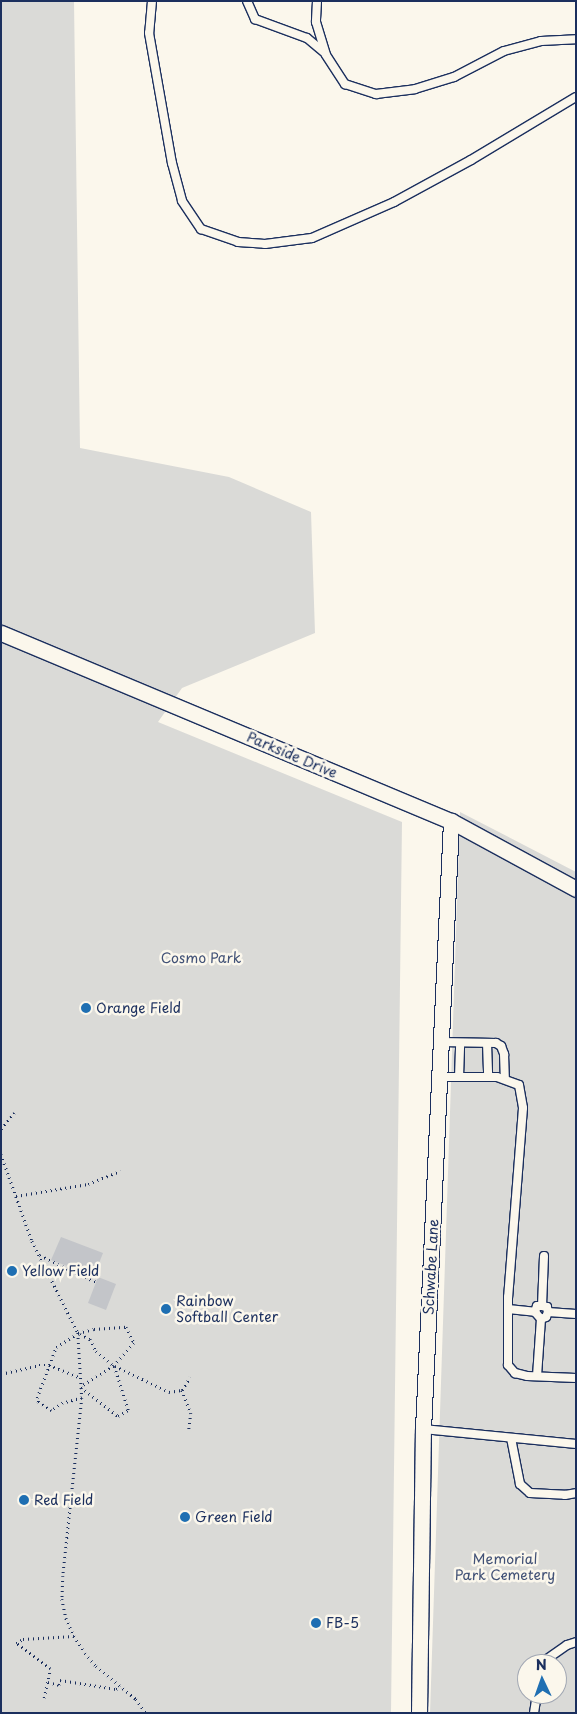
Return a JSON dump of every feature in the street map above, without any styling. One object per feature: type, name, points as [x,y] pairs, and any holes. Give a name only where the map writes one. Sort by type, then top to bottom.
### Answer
[{"type":"street","name":"Parkside Drive","points":[[1,633],[451,822],[576,889]]},
{"type":"street","name":"Schwabe Lane","points":[[419,1713],[423,1429],[451,822]]},
{"type":"lane","points":[[152,1],[149,33],[172,163],[182,201],[201,229],[238,242],[265,244],[312,238],[394,202],[471,160],[576,97]]},
{"type":"lane","points":[[247,1],[255,18],[307,38],[326,55],[345,84],[376,94],[415,89],[454,77],[504,51],[541,41],[576,39]]},
{"type":"lane","points":[[317,1],[316,22],[326,55]]},
{"type":"lane","points":[[441,1042],[496,1043],[501,1046],[504,1054],[505,1079]]},
{"type":"lane","points":[[488,1042],[488,1077]]},
{"type":"lane","points":[[459,1077],[460,1043]]},
{"type":"lane","points":[[439,1077],[488,1077],[505,1079],[519,1085],[523,1108],[508,1309],[508,1365],[515,1373],[576,1378]]},
{"type":"lane","points":[[542,1306],[544,1256]]},
{"type":"lane","points":[[534,1312],[537,1306],[547,1307],[546,1317],[541,1318]]},
{"type":"lane","points":[[508,1309],[534,1312],[541,1318]]},
{"type":"lane","points":[[548,1312],[576,1314]]},
{"type":"lane","points":[[538,1376],[541,1318]]},
{"type":"lane","points":[[423,1429],[576,1444]]},
{"type":"lane","points":[[511,1438],[520,1484],[530,1493],[565,1495],[576,1493]]},
{"type":"lane","points":[[554,1654],[567,1645],[576,1642]]},
{"type":"path","points":[[1,1129],[14,1112]]},
{"type":"path","points":[[1,1154],[39,1254],[78,1333],[82,1398],[63,1576],[62,1599],[66,1618],[74,1636],[96,1666],[145,1708],[146,1713]]},
{"type":"path","points":[[16,1196],[88,1184],[121,1171]]},
{"type":"path","points":[[39,1254],[96,1282]]},
{"type":"path","points":[[81,1387],[114,1366],[134,1342],[126,1327],[94,1329],[78,1333],[56,1348],[37,1398],[38,1402],[51,1411],[63,1402],[82,1398]]},
{"type":"path","points":[[78,1333],[90,1339],[96,1351],[114,1366],[169,1392],[182,1390],[190,1377]]},
{"type":"path","points":[[1,1374],[39,1365],[49,1365],[81,1378]]},
{"type":"path","points":[[81,1387],[118,1416],[128,1410],[114,1366]]},
{"type":"path","points":[[182,1390],[191,1413],[189,1430]]},
{"type":"path","points":[[44,1698],[50,1669],[16,1643],[23,1640],[74,1636]]},
{"type":"path","points":[[48,1682],[59,1685],[60,1680],[116,1689],[121,1687]]},
{"type":"green space","name":"Cosmo Park","points":[[1,1],[74,1],[80,448],[229,477],[311,512],[315,633],[182,688],[158,722],[402,822],[391,1713],[1,1713]]},
{"type":"green space","name":"Memorial Park Cemetery","points":[[460,812],[576,872],[576,1713],[430,1713]]},
{"type":"building","points":[[61,1237],[103,1253],[94,1276],[51,1260]]},
{"type":"building","points":[[98,1277],[116,1284],[106,1310],[88,1303]]},
{"type":"place","name":"Orange Field","points":[[86,1008]]},
{"type":"place","name":"Yellow Field","points":[[12,1271]]},
{"type":"place","name":"Rainbow Softball Center","points":[[166,1309]]},
{"type":"place","name":"Red Field","points":[[24,1500]]},
{"type":"place","name":"Green Field","points":[[185,1517]]},
{"type":"place","name":"FB-5","points":[[316,1623]]}]
